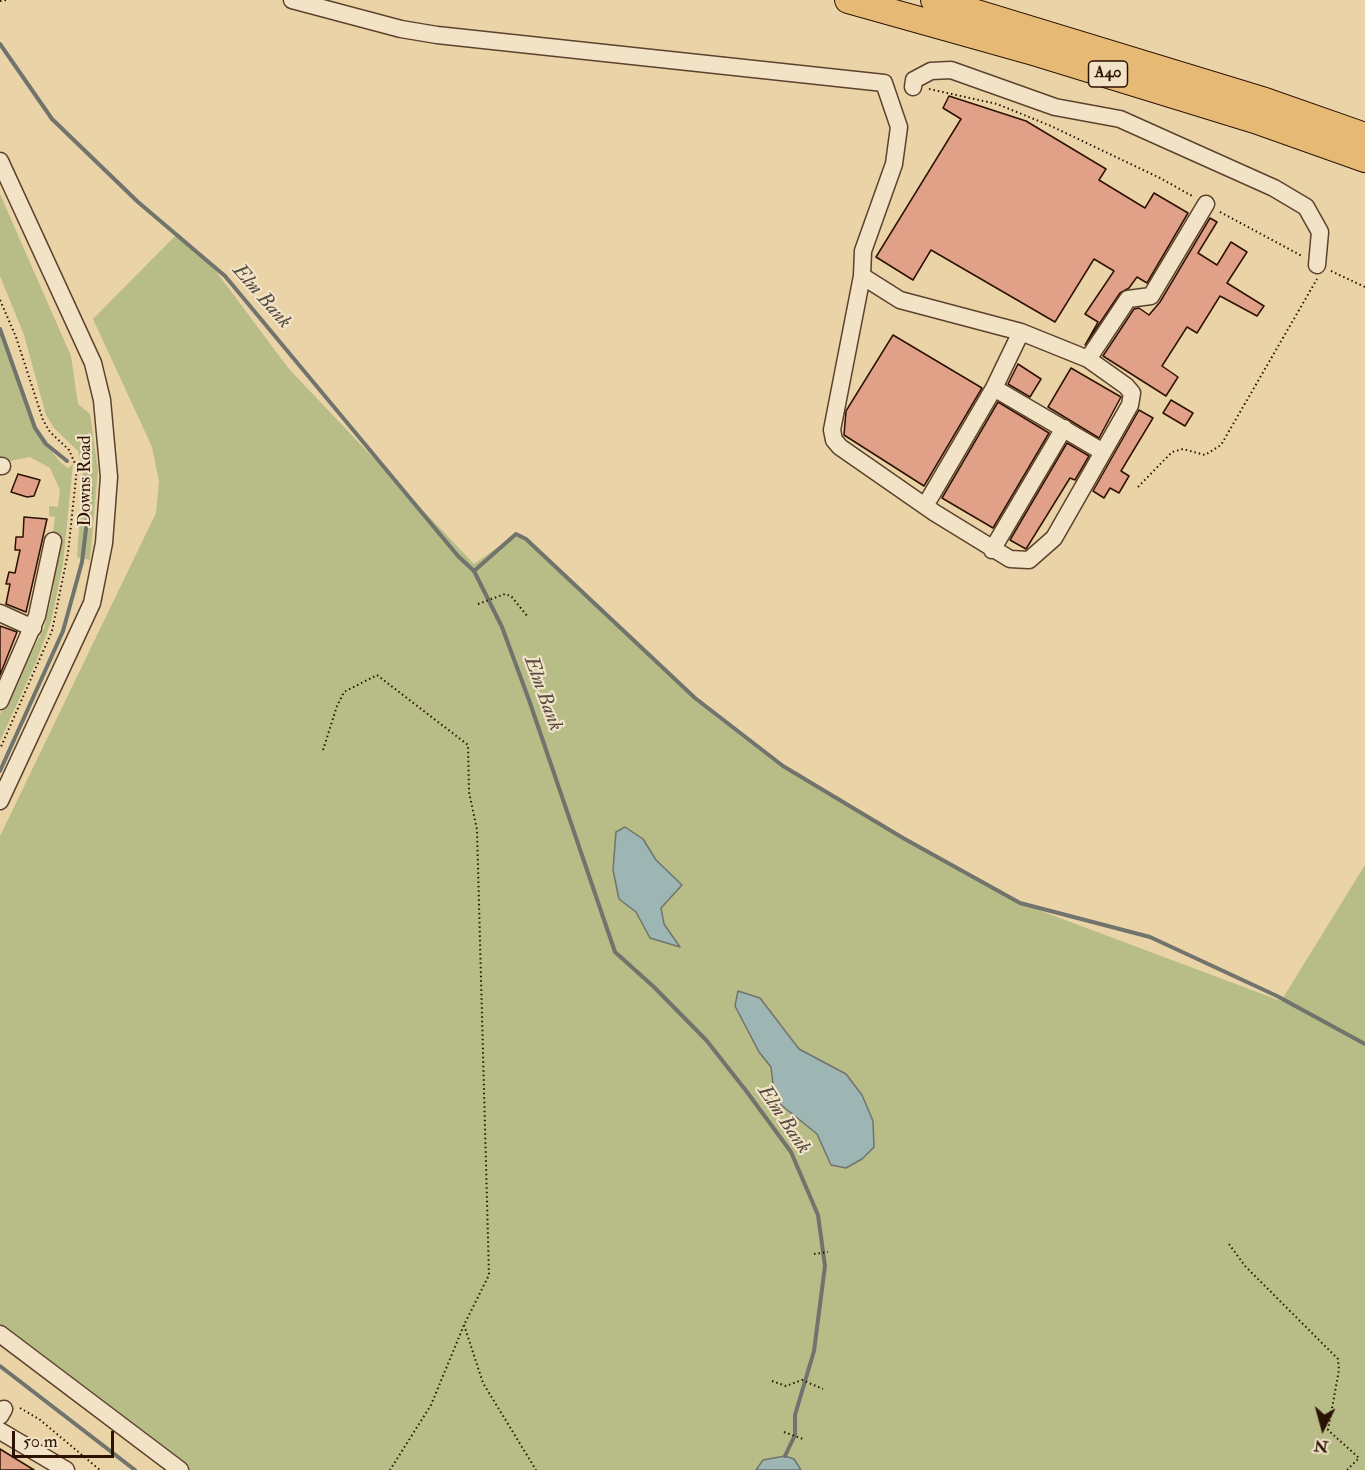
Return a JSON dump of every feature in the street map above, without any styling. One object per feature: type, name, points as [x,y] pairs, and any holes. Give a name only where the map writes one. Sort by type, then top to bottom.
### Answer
[{"type":"highway","name":"A40","points":[[848,0],[1048,56],[1256,120],[1365,159]]},
{"type":"highway","name":"A40","points":[[934,0],[1265,101],[1365,136]]},
{"type":"street","points":[[292,0],[401,29],[437,35],[884,83],[899,127],[894,164],[863,251],[862,276],[832,430],[834,440],[840,447],[992,550],[1018,561],[1036,556],[1054,538],[1130,405],[1132,393],[1126,386],[1088,359],[1021,332],[900,300],[862,276]]},
{"type":"street","points":[[913,87],[914,80],[931,71],[951,70],[1055,107],[1120,119],[1274,188],[1306,207],[1320,232],[1317,265]]},
{"type":"street","name":"Downs Road","points":[[0,161],[93,363],[102,400],[109,477],[104,543],[92,603],[0,801]]},
{"type":"street","points":[[1088,359],[1128,299],[1151,296],[1206,204]]},
{"type":"street","points":[[925,506],[994,388],[1021,332]]},
{"type":"street","points":[[994,388],[1103,452]]},
{"type":"street","points":[[992,550],[1064,428]]},
{"type":"street","points":[[0,701],[33,628],[45,588],[53,541]]},
{"type":"street","points":[[0,613],[33,628]]},
{"type":"street","points":[[0,1334],[180,1470]]},
{"type":"street","points":[[0,1431],[66,1470]]},
{"type":"path","points":[[0,1],[7,0]]},
{"type":"path","points":[[913,87],[997,104],[1052,126],[1150,173],[1317,265],[1365,287]]},
{"type":"path","points":[[1138,487],[1172,452],[1183,449],[1205,455],[1221,445],[1317,281],[1317,265]]},
{"type":"path","points":[[0,300],[16,337],[44,420],[51,432],[69,450],[77,468],[68,553],[52,632],[0,749]]},
{"type":"path","points":[[478,604],[491,597],[505,594],[511,596],[528,617]]},
{"type":"path","points":[[322,750],[344,692],[377,675],[468,745],[469,792],[477,830],[489,1275],[464,1325],[431,1405],[390,1470]]},
{"type":"path","points":[[1229,1244],[1245,1266],[1338,1359],[1339,1370],[1328,1430],[1359,1458],[1347,1470]]},
{"type":"path","points":[[813,1254],[828,1252]]},
{"type":"path","points":[[464,1325],[483,1383],[536,1470]]},
{"type":"path","points":[[772,1381],[786,1386],[801,1380],[823,1389]]},
{"type":"path","points":[[7,1410],[39,1419],[100,1470]]},
{"type":"path","points":[[785,1433],[803,1439]]},
{"type":"green space","points":[[0,194],[71,356],[78,404],[90,414],[98,470],[90,560],[77,557],[83,471],[78,451],[54,428],[46,415],[24,335],[0,276]]},
{"type":"green space","points":[[178,233],[215,270],[289,369],[474,564],[516,534],[526,539],[695,698],[783,766],[903,838],[1020,903],[1281,1001],[1365,865],[1365,1470],[165,1470],[0,1345],[0,836],[156,513],[159,481],[152,447],[93,319]]},
{"type":"green space","points":[[0,333],[34,429],[61,463],[68,468],[73,464],[63,564],[51,622],[36,662],[0,741],[0,714],[44,628],[52,595],[60,535],[53,534],[55,517],[49,516],[49,506],[58,507],[60,490],[50,468],[30,457],[0,463]]},
{"type":"water","points":[[625,827],[643,839],[656,860],[682,885],[661,908],[664,924],[680,947],[650,938],[636,912],[619,899],[613,870],[616,832]]},
{"type":"water","points":[[738,991],[760,998],[799,1049],[846,1074],[862,1095],[873,1121],[874,1147],[862,1159],[846,1168],[831,1165],[817,1134],[775,1100],[771,1067],[759,1052],[735,1006]]},
{"type":"water","points":[[785,1456],[794,1459],[801,1470],[756,1470],[763,1460]]},
{"type":"building","points":[[949,96],[1026,121],[1106,169],[1099,180],[1145,208],[1154,193],[1188,213],[1147,283],[1137,277],[1129,288],[1120,293],[1085,345],[1098,322],[1085,314],[1114,271],[1094,259],[1055,322],[931,250],[913,280],[876,257],[961,119],[943,108]]},
{"type":"building","points":[[1210,218],[1217,222],[1198,253],[1217,265],[1231,242],[1247,252],[1227,283],[1264,306],[1257,316],[1220,296],[1197,333],[1187,327],[1162,366],[1178,377],[1166,396],[1103,356],[1134,309],[1139,308],[1149,315],[1160,302]]},
{"type":"building","points":[[893,335],[982,388],[924,486],[844,435],[846,411]]},
{"type":"building","points":[[1018,364],[1041,379],[1030,397],[1008,384]]},
{"type":"building","points":[[1071,368],[1121,397],[1099,438],[1048,407]]},
{"type":"building","points":[[1171,400],[1193,413],[1185,426],[1163,413]]},
{"type":"building","points":[[998,402],[1049,433],[993,528],[942,498]]},
{"type":"building","points":[[1139,410],[1153,418],[1121,471],[1129,476],[1119,493],[1110,488],[1104,498],[1093,491]]},
{"type":"building","points":[[1067,443],[1089,456],[1075,480],[1070,478],[1026,549],[1010,540]]},
{"type":"building","points":[[18,474],[40,480],[34,496],[27,497],[11,492]]},
{"type":"building","points":[[24,517],[47,519],[26,612],[6,604],[10,584],[6,584],[9,572],[15,573],[20,550],[15,550],[16,537],[23,537]]},
{"type":"building","points":[[0,626],[17,632],[0,675]]},
{"type":"building","points":[[0,1449],[34,1470],[0,1470]]},
{"type":"waterway","name":"Elm Bank","points":[[0,44],[52,119],[138,202],[225,276],[458,556],[474,571],[502,627],[615,952],[654,987],[707,1041],[747,1092],[791,1152],[818,1215],[825,1266],[814,1351],[795,1415],[795,1435],[785,1456]]},
{"type":"waterway","points":[[0,329],[35,428],[46,444],[67,461]]},
{"type":"waterway","points":[[0,771],[63,631],[82,562],[91,488]]},
{"type":"waterway","points":[[474,571],[516,534],[526,539],[695,698],[783,766],[903,838],[1020,903],[1150,937],[1277,996],[1365,1044]]},
{"type":"waterway","points":[[0,1366],[135,1470]]}]
